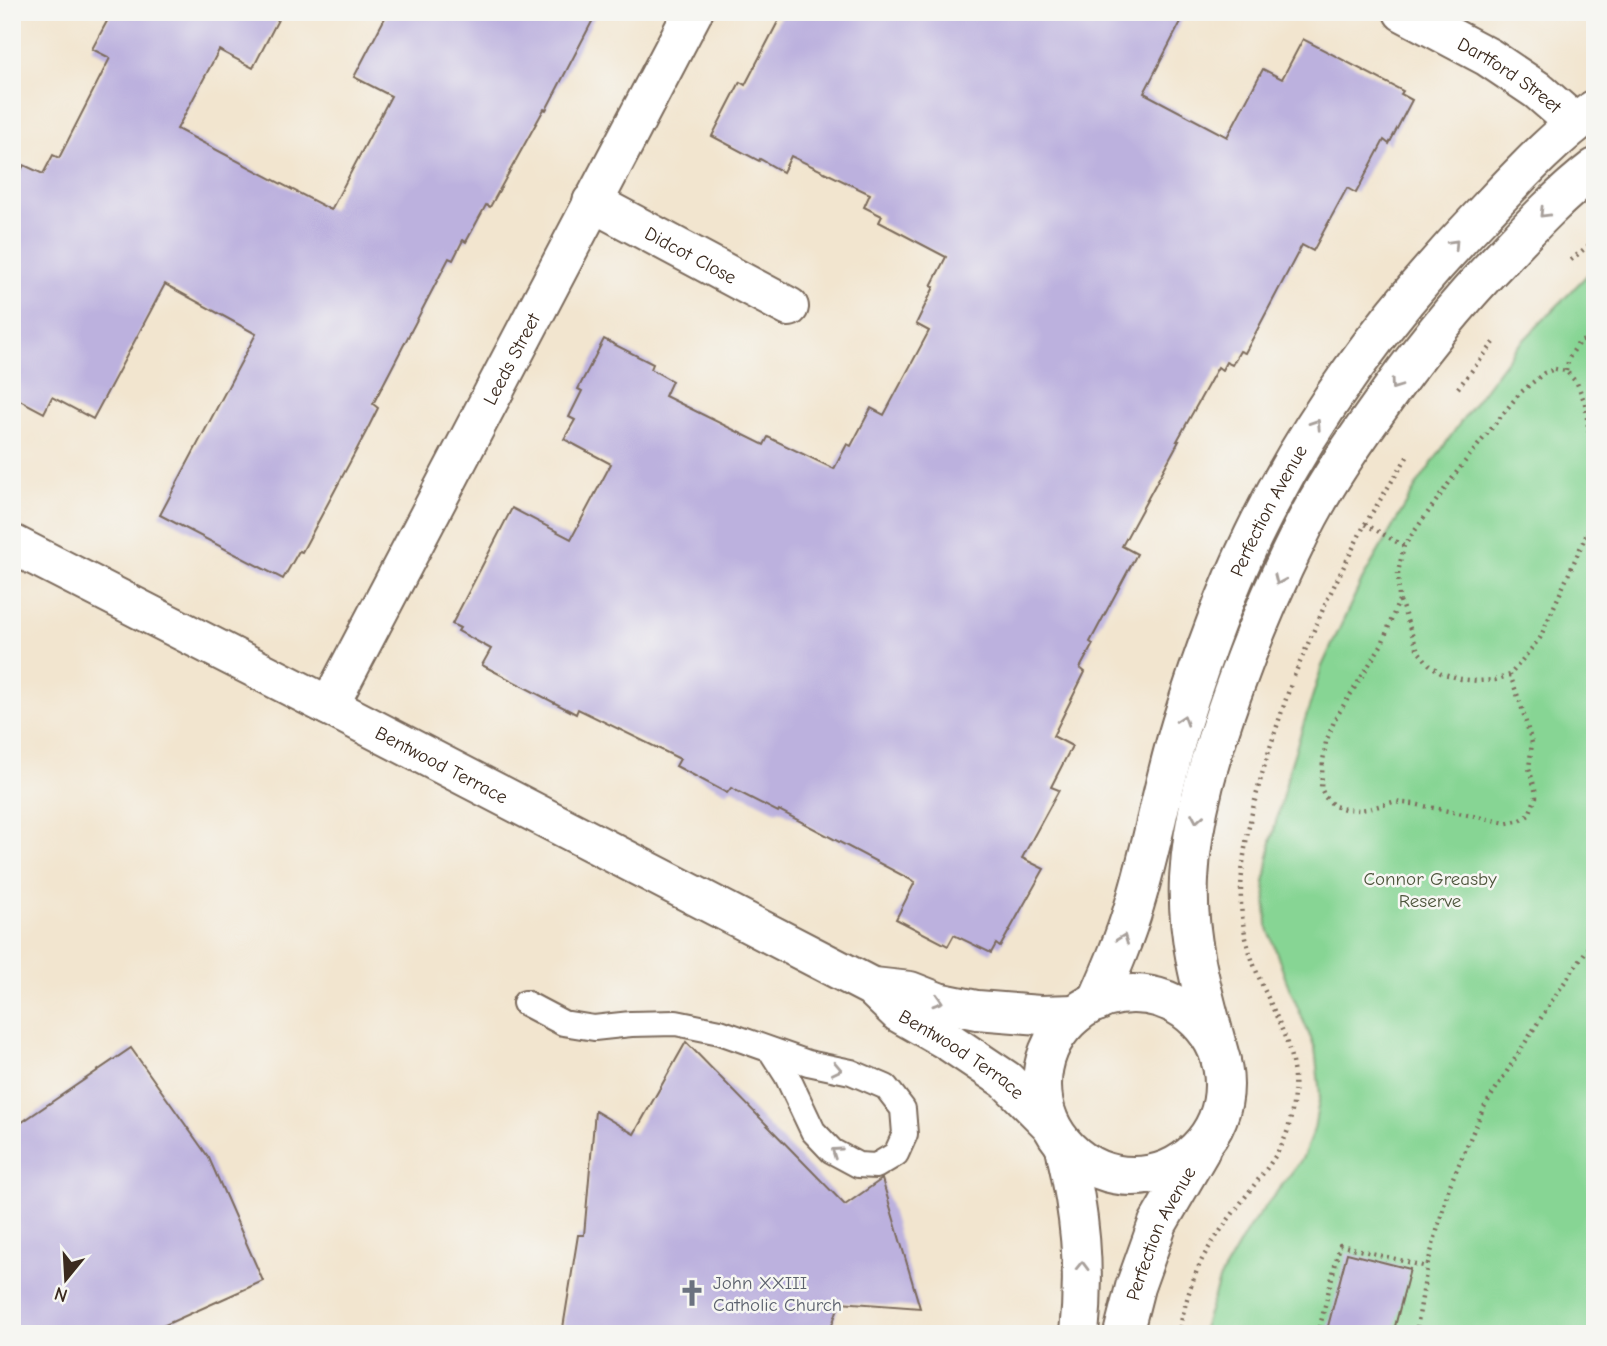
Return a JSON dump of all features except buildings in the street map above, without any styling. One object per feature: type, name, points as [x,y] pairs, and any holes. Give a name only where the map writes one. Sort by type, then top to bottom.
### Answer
[{"type":"street","name":"Leeds Street","points":[[328,706],[693,12]]},
{"type":"street","name":"Dartford Street","points":[[1403,12],[1488,57],[1537,90],[1585,116]]},
{"type":"street","name":"Perfection Avenue","points":[[1086,1008],[1123,942],[1136,902],[1182,723],[1213,630],[1253,534],[1278,489],[1339,388],[1394,314],[1451,246],[1521,174],[1585,116]]},
{"type":"street","name":"Perfection Avenue","points":[[1221,1061],[1189,925],[1189,879],[1200,805],[1215,743],[1245,657],[1298,536],[1340,463],[1388,394],[1466,293],[1546,209],[1595,168]]},
{"type":"street","name":"Didcot Close","points":[[592,202],[789,307]]},
{"type":"street","name":"Bentwood Terrace","points":[[12,544],[872,987],[899,1013],[948,1041],[1006,1080],[1058,1136]]},
{"type":"street","name":"Bentwood Terrace","points":[[872,987],[910,991],[938,1002],[977,1010],[1040,1015],[1086,1008]]},
{"type":"street","points":[[1058,1136],[1087,1164],[1113,1175],[1140,1177],[1167,1170],[1191,1157],[1209,1137],[1220,1113],[1225,1087],[1221,1061],[1210,1037],[1194,1017],[1172,1003],[1147,996],[1121,995],[1086,1008],[1060,1030],[1048,1050],[1042,1073],[1042,1096],[1073,1184],[1083,1256],[1079,1334]]},
{"type":"street","name":"Perfection Avenue","points":[[1123,1334],[1135,1287],[1158,1223],[1209,1137]]},
{"type":"lane","points":[[525,1003],[563,1023],[594,1028],[676,1023],[720,1032],[808,1063],[851,1072],[886,1087],[903,1109],[905,1134],[897,1154],[876,1166],[858,1165],[832,1151],[813,1131],[787,1076],[771,1051]]},
{"type":"path","points":[[1565,265],[1595,240]]},
{"type":"path","points":[[1451,397],[1499,337]]},
{"type":"path","points":[[1566,371],[1569,358],[1579,342],[1595,337]]},
{"type":"path","points":[[1555,369],[1566,371],[1577,383],[1585,402],[1592,463],[1592,511],[1587,533],[1541,638],[1510,675],[1495,680],[1461,679],[1441,673],[1418,651],[1399,598],[1398,572],[1404,546],[1519,394],[1544,373],[1555,369]]},
{"type":"path","points":[[1178,1334],[1190,1287],[1204,1256],[1274,1159],[1286,1138],[1294,1092],[1293,1067],[1287,1039],[1260,983],[1241,911],[1243,869],[1250,821],[1270,744],[1292,680],[1327,600],[1365,524],[1415,446]]},
{"type":"path","points":[[1365,524],[1404,546]]},
{"type":"path","points":[[1399,598],[1382,644],[1335,719],[1326,743],[1321,789],[1334,806],[1359,810],[1393,802],[1414,803],[1507,823],[1529,815],[1536,797],[1529,768],[1532,743],[1510,675]]},
{"type":"path","points":[[1416,1334],[1427,1267],[1449,1187],[1483,1109],[1595,938]]},
{"type":"path","points":[[1318,1334],[1340,1245],[1427,1267]]},
{"type":"green space","name":"Connor Greasby Reserve","points":[[1595,267],[1595,1334],[1201,1334],[1220,1278],[1248,1229],[1302,1159],[1314,1129],[1320,1095],[1315,1048],[1286,980],[1267,925],[1265,881],[1271,842],[1290,767],[1322,666],[1362,580],[1417,485],[1515,349]]},
{"type":"place","name":"John XXIII Catholic Church","points":[[692,1293]]}]
